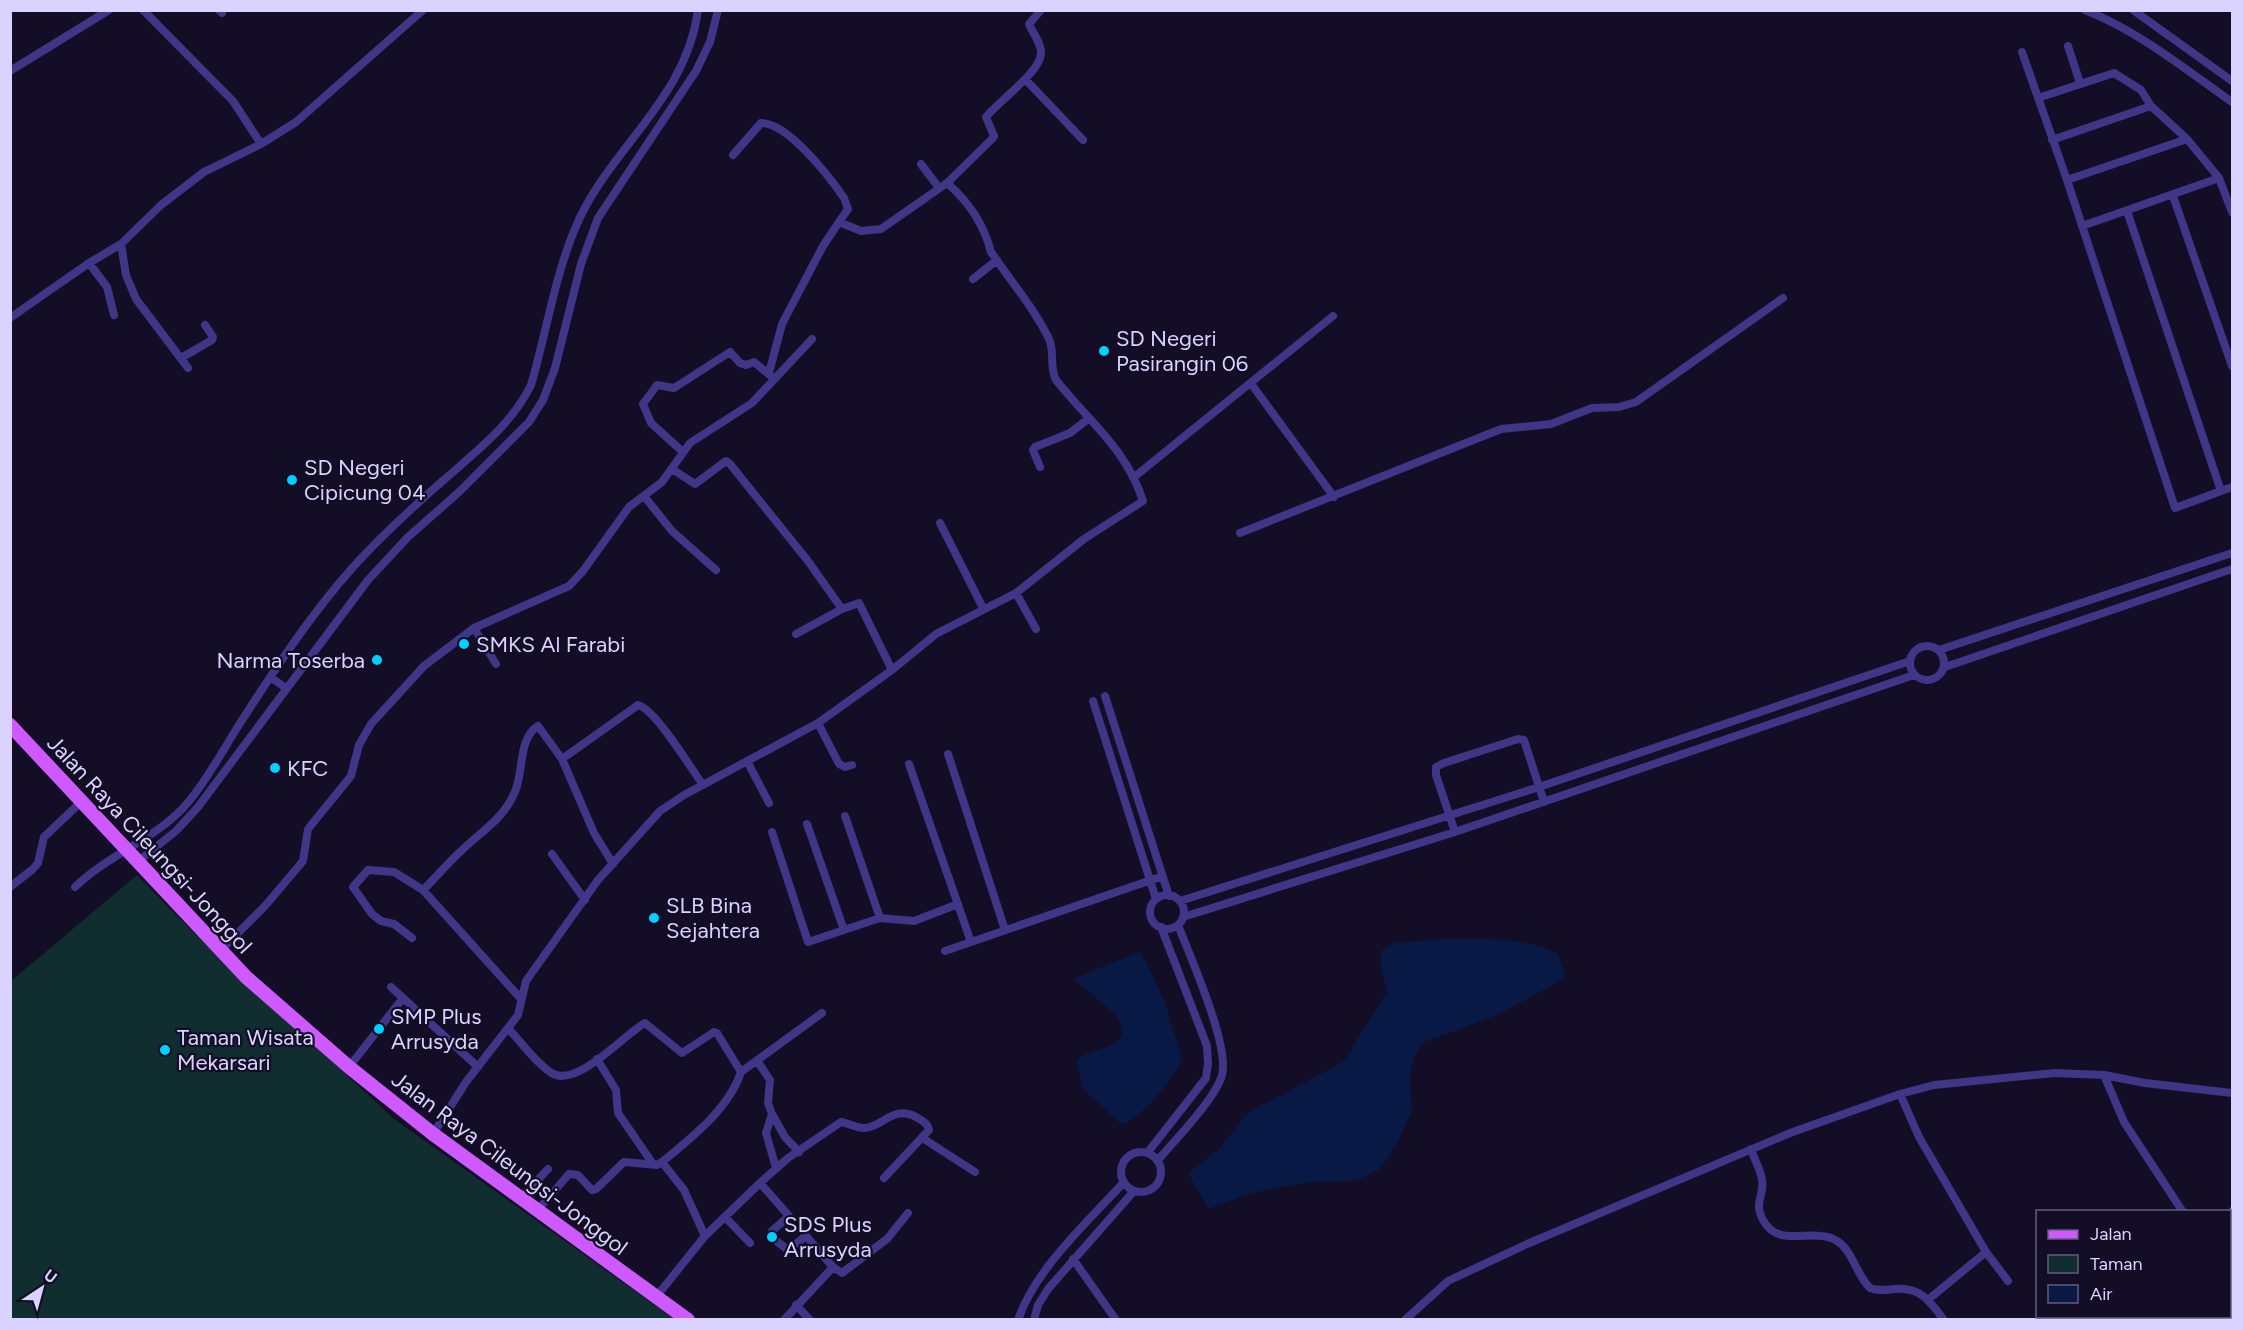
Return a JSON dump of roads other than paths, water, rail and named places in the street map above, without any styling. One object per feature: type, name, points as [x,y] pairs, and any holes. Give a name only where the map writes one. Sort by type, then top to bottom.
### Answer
[{"type":"main road","name":"Jalan Raya Cileungsi-Jonggol","points":[[10,725],[136,863],[246,977],[349,1067],[433,1134],[688,1320]]},
{"type":"street","points":[[10,71],[109,10]]},
{"type":"street","points":[[143,10],[233,101],[261,144]]},
{"type":"street","points":[[10,318],[89,263],[121,244],[161,204],[204,172],[261,144],[314,108],[423,10]]},
{"type":"street","points":[[75,887],[106,860],[161,828],[190,800],[270,677],[332,592],[389,528],[504,428],[524,400],[531,385],[574,230],[603,179],[666,96],[690,48],[698,10]]},
{"type":"street","points":[[136,863],[176,831],[198,807],[368,580],[408,537],[519,433],[538,407],[555,368],[581,264],[598,218],[696,71],[710,42],[718,10]]},
{"type":"street","points":[[2085,10],[2110,20],[2154,46],[2232,102]]},
{"type":"street","points":[[2133,10],[2232,81]]},
{"type":"street","points":[[839,222],[861,231],[877,231],[947,183],[992,139],[994,136],[986,117],[1025,79],[1041,55],[1029,24],[1039,11]]},
{"type":"street","points":[[2068,46],[2080,83]]},
{"type":"street","points":[[2022,52],[2067,180],[2175,508],[2232,487]]},
{"type":"street","points":[[2038,98],[2114,73],[2141,90],[2151,106],[2187,139],[2218,178],[2232,212]]},
{"type":"street","points":[[1025,79],[1083,140]]},
{"type":"street","points":[[2052,140],[2151,106]]},
{"type":"street","points":[[220,951],[265,906],[303,861],[308,829],[351,776],[359,745],[376,715],[424,666],[474,628],[569,586],[583,571],[629,507],[662,482],[693,441],[752,403],[771,376],[782,324],[829,235],[848,208],[844,198],[785,133],[770,124],[761,123],[753,128],[733,155]]},
{"type":"street","points":[[2067,180],[2187,139]]},
{"type":"street","points":[[921,164],[939,188]]},
{"type":"street","points":[[2082,226],[2218,178]]},
{"type":"street","points":[[433,1134],[478,1067],[518,1015],[526,981],[613,864],[660,811],[818,723],[892,670],[936,634],[1016,593],[1084,539],[1140,506],[1143,501],[1115,445],[1088,419],[1054,376],[1050,341],[996,260],[976,217],[947,183]]},
{"type":"street","points":[[2173,195],[2232,366]]},
{"type":"street","points":[[2127,211],[2221,491]]},
{"type":"street","points":[[121,244],[124,268],[132,291],[188,368]]},
{"type":"street","points":[[973,279],[996,260]]},
{"type":"street","points":[[89,263],[107,287],[114,315]]},
{"type":"street","points":[[1240,533],[1501,429],[1551,424],[1592,408],[1619,407],[1636,402],[1783,298]]},
{"type":"street","points":[[1133,478],[1252,385],[1333,316]]},
{"type":"street","points":[[181,358],[212,340],[213,336],[205,326]]},
{"type":"street","points":[[771,376],[786,369],[812,339]]},
{"type":"street","points":[[683,452],[651,423],[643,404],[657,386],[674,388],[730,352],[743,365],[752,361],[771,376]]},
{"type":"street","points":[[1252,385],[1334,497]]},
{"type":"street","points":[[1040,467],[1033,450],[1035,447],[1070,433],[1088,419]]},
{"type":"street","points":[[672,469],[695,484],[716,467],[728,462],[808,561],[842,609]]},
{"type":"street","points":[[644,496],[672,531],[716,570]]},
{"type":"street","points":[[940,523],[983,608]]},
{"type":"street","points":[[1939,650],[2232,553]]},
{"type":"street","points":[[1945,667],[2232,569]]},
{"type":"street","points":[[1016,593],[1036,629]]},
{"type":"street","points":[[796,634],[854,603],[861,605],[892,670]]},
{"type":"street","points":[[474,628],[496,664]]},
{"type":"street","points":[[1931,645],[1939,650],[1944,658],[1945,667],[1940,676],[1932,680],[1922,680],[1914,675],[1910,661],[1913,652],[1921,646],[1931,645]]},
{"type":"street","points":[[1180,901],[1539,787],[1910,661]]},
{"type":"street","points":[[1158,1160],[1216,1089],[1223,1074],[1220,1041],[1181,921],[1184,909],[1180,901],[1169,896],[1156,899],[1151,906],[1150,914],[1154,922],[1170,929],[1181,921],[1455,832],[1914,675]]},
{"type":"street","points":[[270,677],[286,688]]},
{"type":"street","points":[[1105,696],[1169,896]]},
{"type":"street","points":[[1093,701],[1156,899]]},
{"type":"street","points":[[562,759],[638,705],[643,706],[654,718],[703,785]]},
{"type":"street","points":[[818,723],[839,764],[845,767],[852,765]]},
{"type":"street","points":[[423,890],[463,849],[497,822],[507,808],[516,789],[529,735],[535,727],[540,727],[562,759],[594,833],[613,864]]},
{"type":"street","points":[[1455,832],[1436,767],[1518,739],[1524,740],[1544,801]]},
{"type":"street","points":[[948,754],[1005,930]]},
{"type":"street","points":[[747,761],[769,803]]},
{"type":"street","points":[[909,764],[971,942]]},
{"type":"street","points":[[10,887],[33,869],[38,863],[44,837],[81,802]]},
{"type":"street","points":[[845,816],[880,918]]},
{"type":"street","points":[[807,825],[844,930]]},
{"type":"street","points":[[772,832],[808,942],[880,918],[914,921],[958,904]]},
{"type":"street","points":[[552,854],[585,900]]},
{"type":"street","points":[[412,938],[394,924],[381,921],[372,914],[353,884],[368,870],[379,869],[394,872],[423,890],[521,999]]},
{"type":"street","points":[[945,951],[1163,876]]},
{"type":"street","points":[[1148,1152],[1206,1078],[1208,1064],[1207,1046],[1161,927]]},
{"type":"street","points":[[391,987],[478,1067]]},
{"type":"street","points":[[349,1067],[403,998]]},
{"type":"street","points":[[537,1211],[569,1174],[578,1175],[592,1190],[624,1162],[658,1163],[713,1116],[735,1086],[741,1072],[822,1014]]},
{"type":"street","points":[[508,1028],[554,1075],[577,1073],[645,1023],[682,1053],[714,1032],[717,1033],[741,1072]]},
{"type":"street","points":[[597,1059],[616,1090],[618,1113],[658,1163],[684,1190],[705,1236]]},
{"type":"street","points":[[758,1062],[770,1080],[768,1103],[772,1114],[785,1137],[799,1152]]},
{"type":"street","points":[[1405,1320],[1448,1281],[1527,1244],[1750,1149],[1900,1094],[1934,1085],[2055,1073],[2104,1075],[2167,1086],[2232,1093]]},
{"type":"street","points":[[2104,1075],[2124,1122],[2182,1210]]},
{"type":"street","points":[[1900,1094],[1919,1137],[1986,1252],[2008,1281]]},
{"type":"street","points":[[656,1297],[705,1236],[760,1183],[776,1168],[841,1122],[865,1128],[884,1118],[903,1113],[917,1117],[929,1127],[924,1139],[884,1178]]},
{"type":"street","points":[[772,1114],[766,1133],[776,1168]]},
{"type":"street","points":[[924,1139],[975,1172]]},
{"type":"street","points":[[1750,1149],[1762,1180],[1757,1204],[1765,1223],[1773,1232],[1782,1236],[1830,1237],[1845,1249],[1870,1288],[1904,1288],[1920,1292],[1929,1299],[1944,1320]]},
{"type":"street","points":[[1138,1151],[1148,1152],[1158,1160],[1162,1172],[1158,1184],[1147,1192],[1134,1191],[1124,1182],[1121,1173],[1122,1163],[1129,1155],[1138,1151]]},
{"type":"street","points":[[520,1199],[548,1169]]},
{"type":"street","points":[[1018,1320],[1025,1300],[1038,1281],[1124,1182]]},
{"type":"street","points":[[760,1183],[789,1216],[772,1231],[770,1236],[788,1250],[806,1236],[840,1273],[876,1249],[908,1213]]},
{"type":"street","points":[[1034,1320],[1038,1305],[1048,1289],[1134,1191]]},
{"type":"street","points":[[725,1217],[750,1243]]},
{"type":"street","points":[[1929,1299],[1986,1252]]},
{"type":"street","points":[[1073,1259],[1116,1320]]},
{"type":"street","points":[[784,1320],[833,1267]]},
{"type":"street","points":[[796,1305],[810,1320]]},
{"type":"water","points":[[1442,939],[1501,939],[1544,948],[1558,954],[1566,978],[1497,1015],[1422,1043],[1413,1059],[1410,1077],[1412,1110],[1397,1145],[1380,1169],[1355,1181],[1310,1182],[1252,1193],[1208,1209],[1188,1173],[1219,1149],[1247,1113],[1343,1062],[1387,992],[1380,960],[1382,950],[1394,943]]},
{"type":"water","points":[[1141,951],[1163,997],[1182,1057],[1166,1086],[1147,1107],[1129,1121],[1121,1124],[1083,1089],[1076,1060],[1117,1040],[1122,1034],[1122,1026],[1116,1015],[1073,979]]},
{"type":"place","name":"SD Negeri Pasirangin 06","points":[[1104,351]]},
{"type":"place","name":"SD Negeri Cipicung 04","points":[[292,480]]},
{"type":"place","name":"SMKS Al Farabi","points":[[464,644]]},
{"type":"place","name":"Narma Toserba","points":[[377,660]]},
{"type":"place","name":"KFC","points":[[275,768]]},
{"type":"place","name":"SLB Bina Sejahtera","points":[[654,918]]},
{"type":"place","name":"SMP Plus Arrusyda","points":[[379,1029]]},
{"type":"place","name":"Taman Wisata Mekarsari","points":[[165,1050]]},
{"type":"place","name":"SDS Plus Arrusyda","points":[[772,1237]]}]
